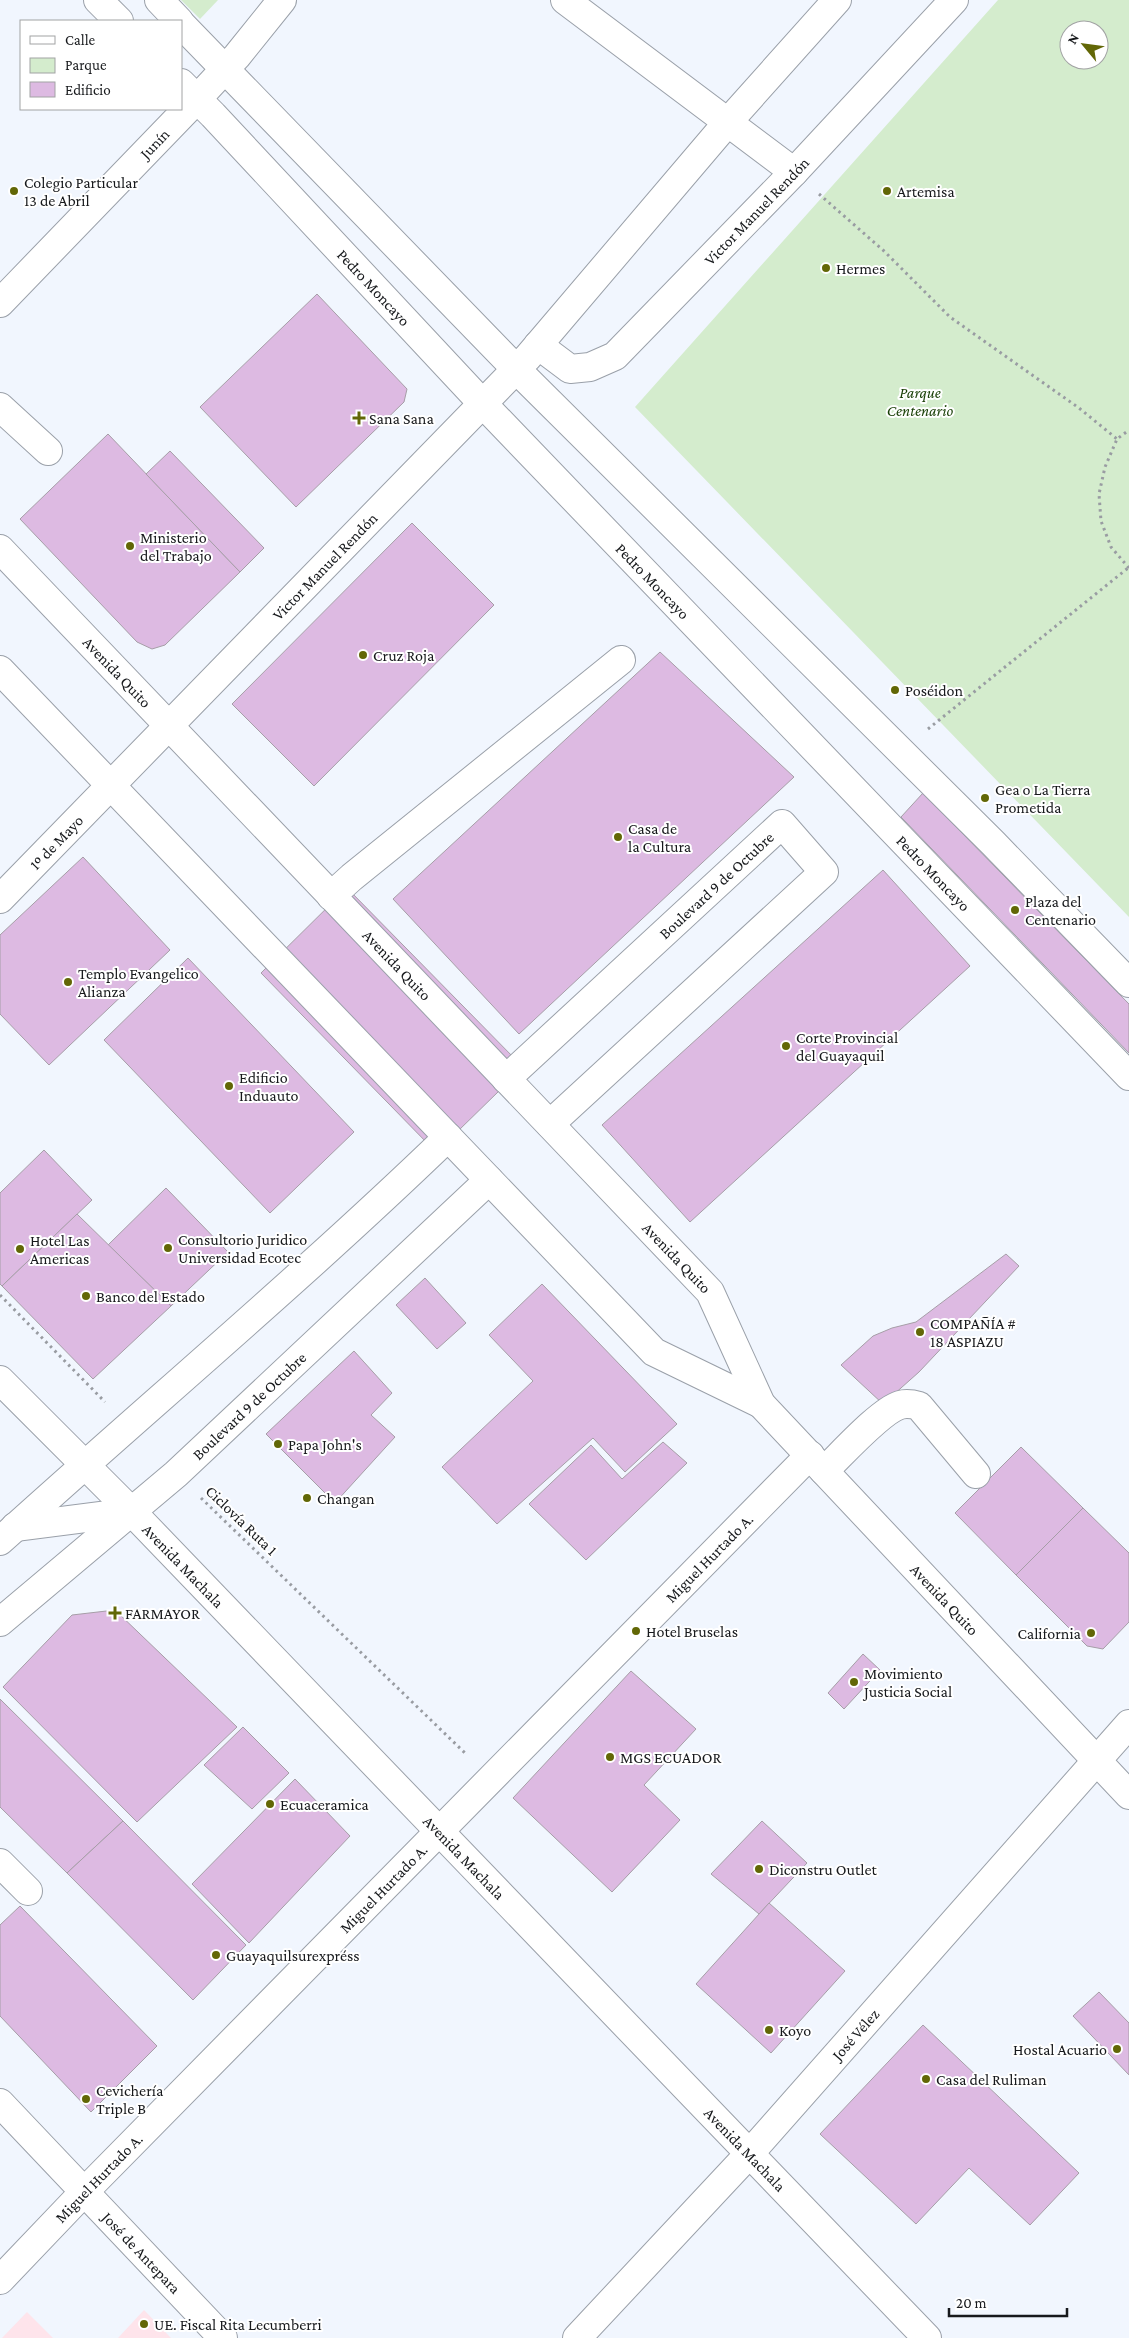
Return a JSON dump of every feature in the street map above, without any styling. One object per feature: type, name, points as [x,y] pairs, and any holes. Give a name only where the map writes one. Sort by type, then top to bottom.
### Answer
[{"type":"street","points":[[98,0],[118,20]]},
{"type":"street","points":[[159,0],[178,20]]},
{"type":"street","name":"Junín","points":[[189,91],[223,70],[282,0]]},
{"type":"street","points":[[565,0],[794,172]]},
{"type":"street","name":"Victor Manuel Rendón","points":[[111,785],[516,369],[727,123],[837,0]]},
{"type":"street","name":"Victor Manuel Rendón","points":[[538,345],[570,369],[590,367],[615,356],[794,172],[954,0]]},
{"type":"street","points":[[182,24],[223,70],[516,369],[900,750],[1129,983]]},
{"type":"street","name":"Pedro Moncayo","points":[[189,91],[483,404],[1129,1076]]},
{"type":"street","name":"Junín","points":[[0,303],[172,110]]},
{"type":"street","points":[[0,407],[48,451]]},
{"type":"street","name":"Avenida Quito","points":[[0,549],[710,1292],[761,1404],[1129,1795]]},
{"type":"street","points":[[332,896],[359,871],[621,660]]},
{"type":"street","name":"Avenida Quito","points":[[0,670],[654,1352],[761,1404]]},
{"type":"street","name":"1º de Mayo","points":[[0,899],[111,785]]},
{"type":"street","name":"Boulevard 9 de Octubre","points":[[506,1079],[782,824],[824,872],[550,1124]]},
{"type":"street","points":[[8,1534],[383,1198],[448,1137]]},
{"type":"street","name":"Boulevard 9 de Octubre","points":[[0,1622],[176,1474],[490,1180]]},
{"type":"street","name":"Avenida Machala","points":[[0,1380],[132,1512],[927,2338]]},
{"type":"street","name":"Miguel Hurtado A.","points":[[0,2280],[84,2192],[440,1832],[817,1463],[898,1405],[909,1403],[919,1406],[976,1474]]},
{"type":"street","points":[[8,1534],[132,1512]]},
{"type":"street","name":"José Vélez","points":[[577,2338],[750,2153],[1129,1724]]},
{"type":"street","points":[[0,1862],[28,1891]]},
{"type":"street","name":"José de Antepara","points":[[0,2103],[223,2338]]},
{"type":"path","points":[[794,172],[884,251],[950,317],[1079,408],[1117,439]]},
{"type":"path","points":[[900,750],[1129,568],[1111,547],[1101,521],[1099,494],[1105,467],[1117,439],[1129,430]]},
{"type":"path","points":[[0,1295],[128,1426]]},
{"type":"path","name":"Ciclovía Ruta 1","points":[[176,1474],[471,1759]]},
{"type":"shaded area","name":"UE. Fiscal Rita Lecumberri","points":[[144,2310],[171,2338],[118,2338]]},
{"type":"shaded area","points":[[27,2312],[53,2338],[2,2338]]},
{"type":"green space","points":[[181,0],[218,0],[200,19]]},
{"type":"green space","name":"Parque Centenario","points":[[998,0],[1129,0],[1129,917],[635,407]]},
{"type":"building","points":[[317,294],[407,389],[404,402],[296,507],[200,407]]},
{"type":"building","name":"Ministerio del Trabajo","points":[[108,434],[240,572],[165,645],[152,649],[137,642],[20,519]]},
{"type":"building","points":[[170,451],[264,548],[240,572],[146,474]]},
{"type":"building","name":"Cruz Roja","points":[[412,523],[494,605],[314,786],[232,704]]},
{"type":"building","name":"Casa de la Cultura","points":[[660,652],[794,777],[519,1034],[393,899]]},
{"type":"building","name":"Plaza del Centenario","points":[[923,793],[1129,1004],[1129,1053],[901,817]]},
{"type":"building","name":"Templo Evangelico Alianza","points":[[83,857],[170,950],[49,1065],[0,1014],[0,935]]},
{"type":"building","name":"Corte Provincial del Guayaquil","points":[[883,870],[970,966],[690,1222],[602,1125]]},
{"type":"building","points":[[347,888],[517,1061],[500,1090],[457,1132],[431,1147],[261,973]]},
{"type":"building","name":"Edificio Induauto","points":[[188,958],[354,1132],[270,1213],[104,1040]]},
{"type":"building","name":"Hotel Las Americas","points":[[44,1150],[92,1200],[2,1286],[0,1284],[0,1193]]},
{"type":"building","name":"Consultorio Juridico Universidad Ecotec","points":[[166,1188],[228,1252],[171,1306],[108,1245]]},
{"type":"building","name":"Banco del Estado","points":[[77,1214],[171,1306],[93,1379],[2,1286]]},
{"type":"building","name":"COMPAÑÍA # 18 ASPIAZU","points":[[1006,1254],[1019,1266],[919,1372],[883,1404],[841,1365],[873,1336],[892,1328],[916,1322]]},
{"type":"building","points":[[425,1278],[466,1323],[437,1349],[396,1305]]},
{"type":"building","points":[[542,1284],[677,1424],[625,1472],[593,1438],[497,1524],[442,1467],[533,1381],[489,1335]]},
{"type":"building","points":[[354,1351],[392,1393],[371,1415],[395,1437],[335,1503],[266,1434]]},
{"type":"building","points":[[663,1442],[687,1463],[586,1560],[529,1504],[591,1445],[622,1479]]},
{"type":"building","points":[[1021,1447],[1083,1508],[1016,1575],[955,1513]]},
{"type":"building","points":[[1083,1508],[1129,1553],[1129,1622],[1103,1649],[1087,1646],[1016,1575]]},
{"type":"building","points":[[115,1610],[237,1727],[137,1822],[3,1687],[72,1615]]},
{"type":"building","name":"Movimiento Justicia Social","points":[[863,1654],[880,1670],[844,1709],[828,1693]]},
{"type":"building","name":"MGS ECUADOR","points":[[631,1671],[696,1729],[644,1785],[680,1820],[612,1892],[513,1798]]},
{"type":"building","points":[[0,1699],[123,1821],[67,1873],[0,1807]]},
{"type":"building","points":[[243,1727],[289,1773],[252,1809],[204,1765]]},
{"type":"building","points":[[295,1779],[350,1836],[249,1943],[192,1884]]},
{"type":"building","points":[[123,1821],[246,1945],[193,2000],[67,1873]]},
{"type":"building","name":"Diconstru Outlet","points":[[762,1821],[807,1863],[759,1914],[711,1874]]},
{"type":"building","points":[[769,1903],[845,1971],[771,2053],[696,1984]]},
{"type":"building","points":[[20,1906],[157,2046],[91,2112],[0,2016],[0,1925]]},
{"type":"building","name":"Hostal Acuario","points":[[1099,1992],[1129,2023],[1129,2075],[1073,2016]]},
{"type":"building","name":"Casa del Ruliman","points":[[923,2025],[1079,2173],[1030,2225],[969,2168],[916,2224],[820,2134]]},
{"type":"place","name":"Colegio Particular 13 de Abril","points":[[14,191]]},
{"type":"place","name":"Artemisa","points":[[887,191]]},
{"type":"place","name":"Hermes","points":[[826,268]]},
{"type":"place","name":"Sana Sana","points":[[359,418]]},
{"type":"place","name":"Ministerio del Trabajo","points":[[130,546]]},
{"type":"place","name":"Cruz Roja","points":[[363,655]]},
{"type":"place","name":"Poséidon","points":[[895,690]]},
{"type":"place","name":"Gea o La Tierra Prometida","points":[[985,798]]},
{"type":"place","name":"Casa de la Cultura","points":[[618,837]]},
{"type":"place","name":"Plaza del Centenario","points":[[1015,910]]},
{"type":"place","name":"Templo Evangelico Alianza","points":[[68,982]]},
{"type":"place","name":"Corte Provincial del Guayaquil","points":[[786,1046]]},
{"type":"place","name":"Edificio Induauto","points":[[229,1086]]},
{"type":"place","name":"Consultorio Juridico Universidad Ecotec","points":[[168,1248]]},
{"type":"place","name":"Hotel Las Americas","points":[[20,1249]]},
{"type":"place","name":"Banco del Estado","points":[[86,1296]]},
{"type":"place","name":"COMPAÑÍA # 18 ASPIAZU","points":[[920,1332]]},
{"type":"place","name":"Papa John's","points":[[278,1444]]},
{"type":"place","name":"Changan","points":[[307,1498]]},
{"type":"place","name":"FARMAYOR","points":[[115,1613]]},
{"type":"place","name":"Hotel Bruselas","points":[[636,1631]]},
{"type":"place","name":"California","points":[[1091,1633]]},
{"type":"place","name":"Movimiento Justicia Social","points":[[854,1682]]},
{"type":"place","name":"MGS ECUADOR","points":[[610,1757]]},
{"type":"place","name":"Ecuaceramica","points":[[270,1804]]},
{"type":"place","name":"Diconstru Outlet","points":[[759,1869]]},
{"type":"place","name":"Guayaquilsurexpréss","points":[[216,1955]]},
{"type":"place","name":"Koyo","points":[[769,2030]]},
{"type":"place","name":"Hostal Acuario","points":[[1117,2049]]},
{"type":"place","name":"Casa del Ruliman","points":[[926,2079]]},
{"type":"place","name":"Cevichería Triple B","points":[[86,2099]]},
{"type":"place","name":"UE. Fiscal Rita Lecumberri","points":[[144,2324]]}]
